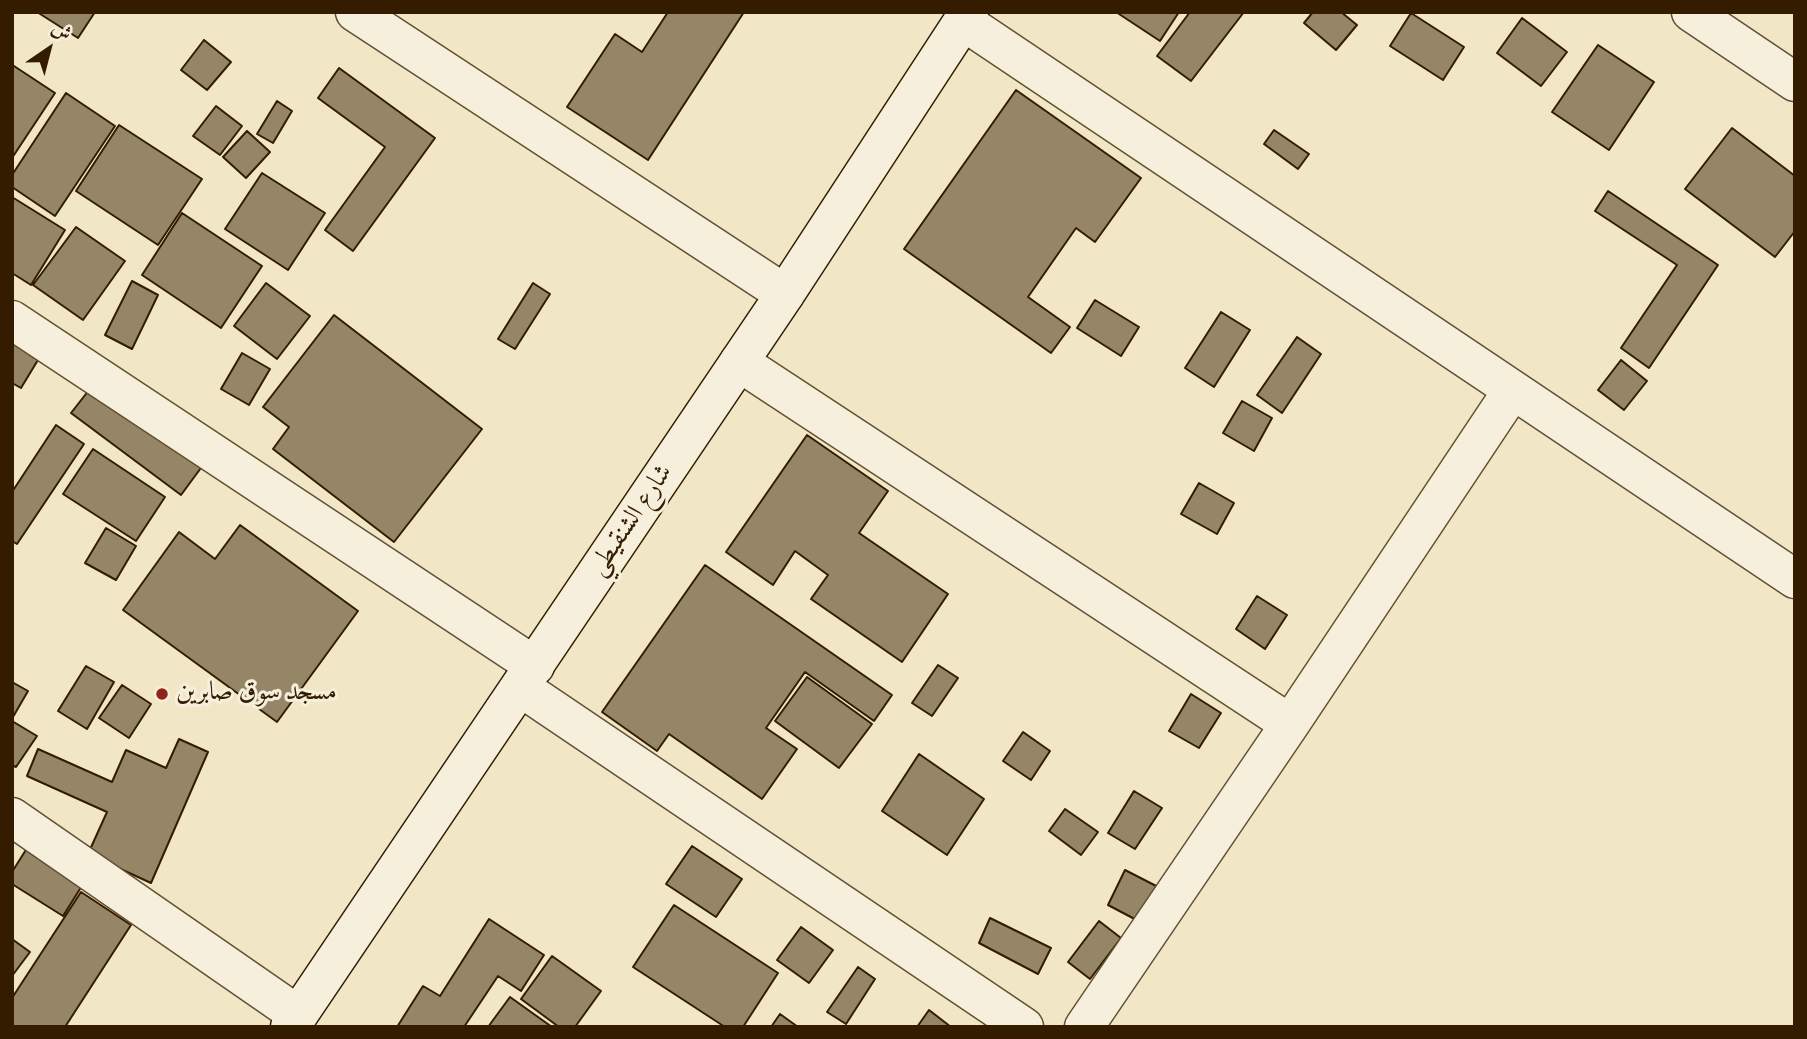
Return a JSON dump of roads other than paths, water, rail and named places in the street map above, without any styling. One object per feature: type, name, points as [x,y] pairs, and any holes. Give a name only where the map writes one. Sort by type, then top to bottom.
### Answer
[{"type":"street","points":[[355,12],[785,294]]},
{"type":"street","points":[[1691,12],[1795,82]]},
{"type":"street","points":[[966,17],[1512,391],[1791,569]]},
{"type":"street","name":"شارع الشنقيطي","points":[[294,1021],[785,294],[966,17]]},
{"type":"street","points":[[12,320],[528,677],[1024,1027]]},
{"type":"street","points":[[739,362],[1290,724]]},
{"type":"street","points":[[1084,1027],[1512,391]]},
{"type":"street","points":[[12,817],[294,1021]]},
{"type":"place","name":"مسجد سوق صابرين","points":[[162,694]]}]
